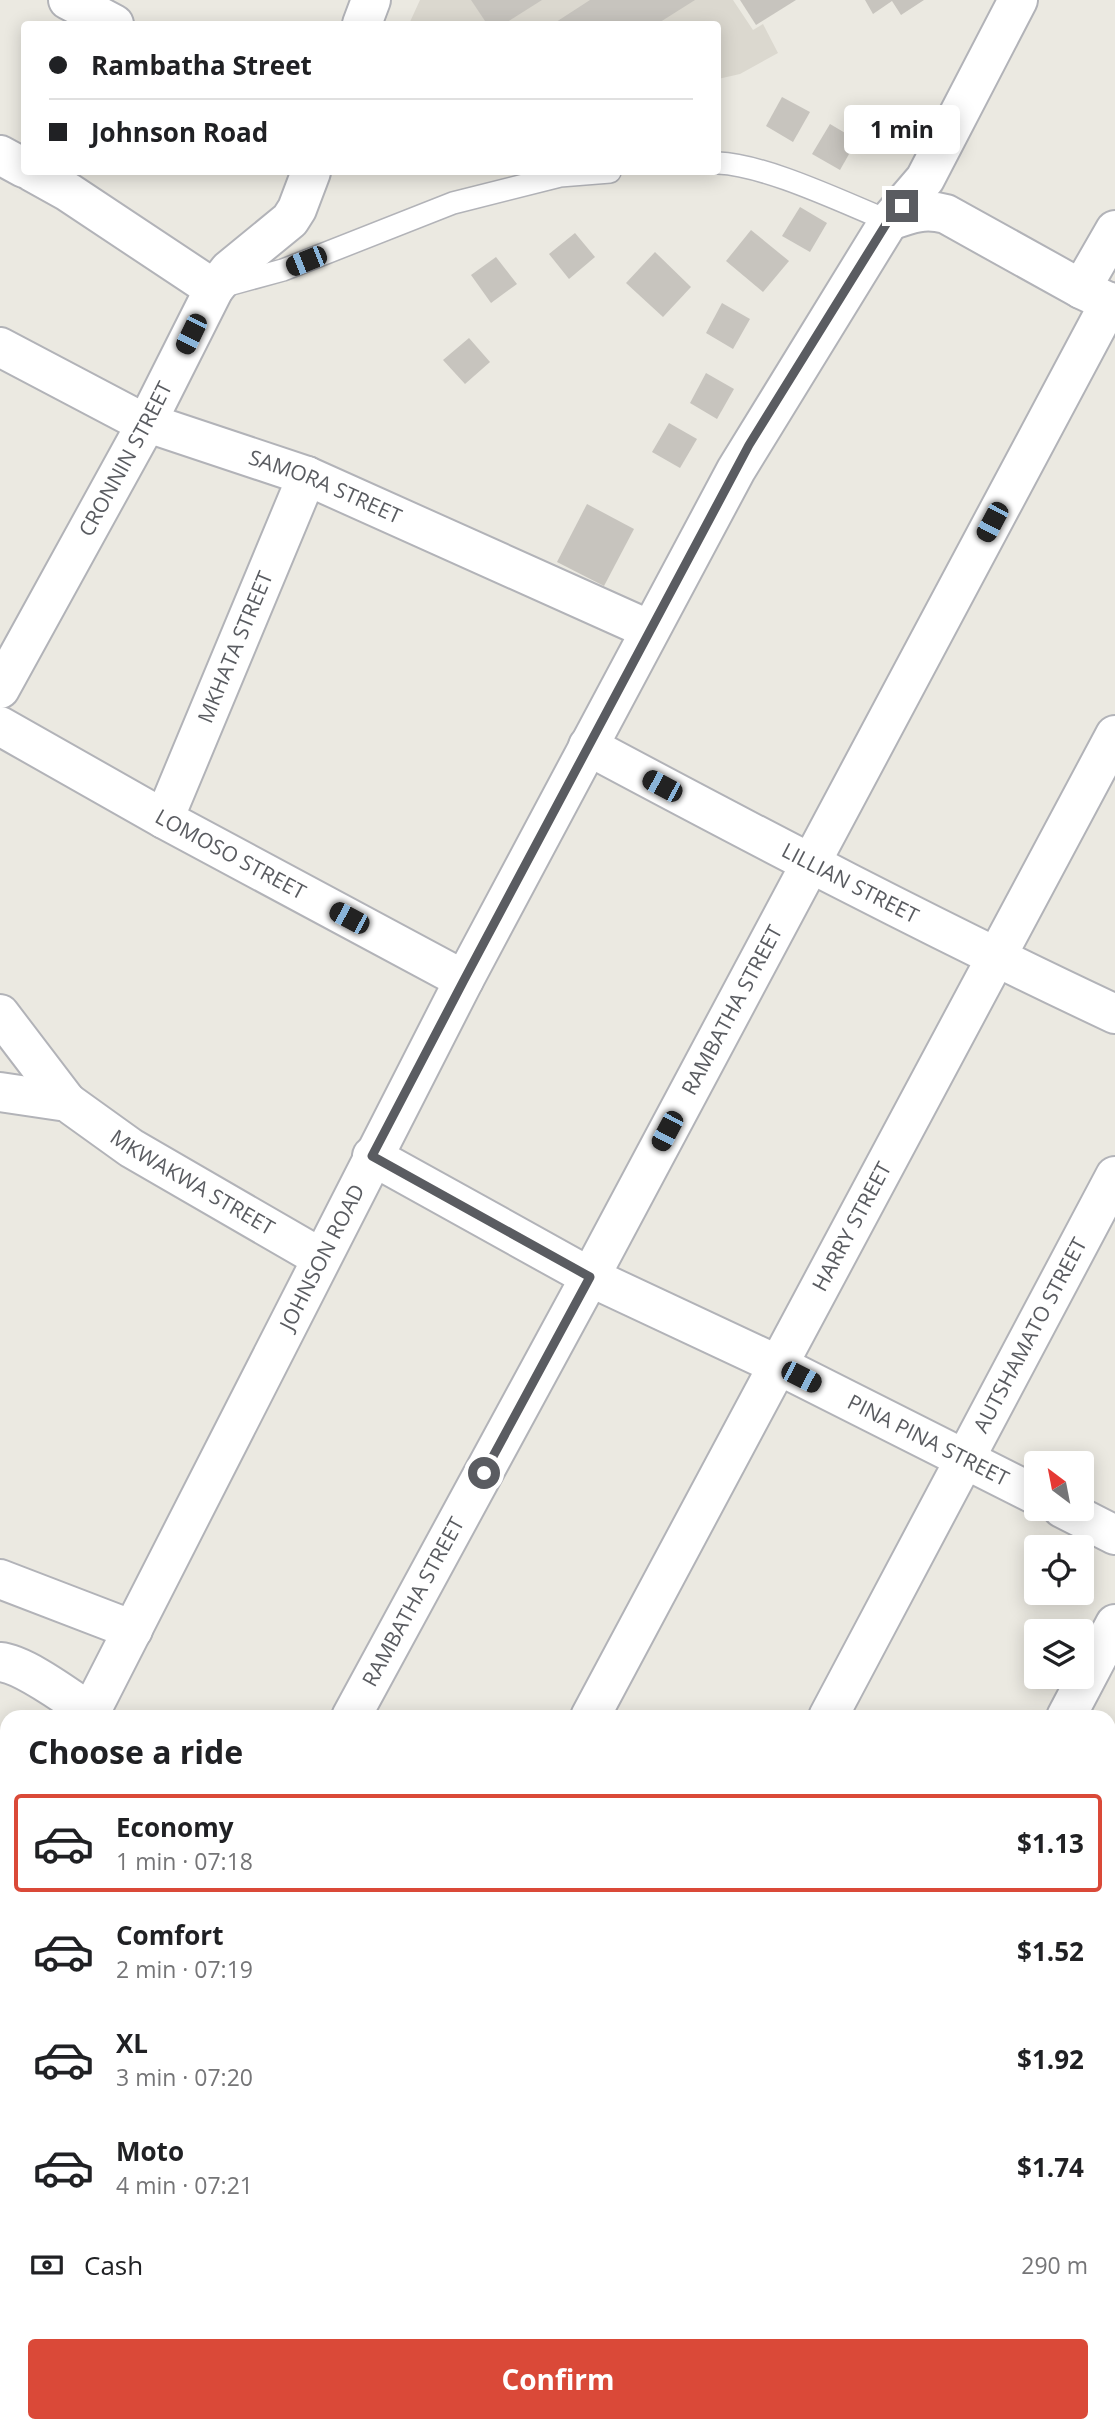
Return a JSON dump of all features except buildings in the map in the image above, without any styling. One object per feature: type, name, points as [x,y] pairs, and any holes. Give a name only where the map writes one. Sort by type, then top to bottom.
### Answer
[{"type":"street","points":[[68,0],[108,21]]},
{"type":"street","points":[[363,21],[370,0]]},
{"type":"street","name":"JOHNSON ROAD","points":[[91,1710],[372,1156],[749,445],[888,221],[925,179],[1018,0]]},
{"type":"street","points":[[0,155],[21,166]]},
{"type":"street","points":[[37,175],[68,192],[214,289]]},
{"type":"street","name":"CRONNIN STREET","points":[[0,689],[146,424],[214,289],[229,270],[290,220],[310,175]]},
{"type":"street","points":[[888,221],[919,211],[946,214],[1102,299]]},
{"type":"street","name":"RAMBATHA STREET","points":[[355,1710],[590,1277],[809,864],[1102,299],[1115,230]]},
{"type":"street","name":"SAMORA STREET","points":[[0,347],[146,424],[307,476],[650,630]]},
{"type":"street","name":"MKHATA STREET","points":[[164,818],[307,476]]},
{"type":"street","name":"LOMOSO STREET","points":[[0,726],[464,980]]},
{"type":"street","name":"HARRY STREET","points":[[594,1710],[1115,735]]},
{"type":"street","name":"LILLIAN STREET","points":[[588,746],[809,864],[1115,1014]]},
{"type":"street","name":"MKWAKWA STREET","points":[[0,1014],[67,1102],[131,1148],[321,1258]]},
{"type":"street","name":"MKWAKWA STREET","points":[[0,1092],[67,1102]]},
{"type":"street","name":"PINA PINA STREET","points":[[372,1156],[590,1277],[778,1365],[1024,1489]]},
{"type":"street","name":"AUTSHAMATO STREET","points":[[832,1710],[1115,1176]]},
{"type":"street","points":[[1088,1521],[1115,1535]]},
{"type":"street","points":[[0,1579],[132,1630]]},
{"type":"street","points":[[1070,1710],[1115,1624]]},
{"type":"street","points":[[0,1662],[7,1662],[32,1675],[83,1710]]},
{"type":"lane","points":[[721,164],[746,168],[798,185],[888,221]]},
{"type":"lane","points":[[214,289],[283,270],[453,203],[572,175]]},
{"type":"shaded area","points":[[420,0],[733,0],[753,30],[763,24],[778,53],[740,74],[721,78],[721,21],[410,21]]},
{"type":"route","points":[[484,1473],[590,1277],[372,1156],[749,445],[888,221],[902,206]]}]
